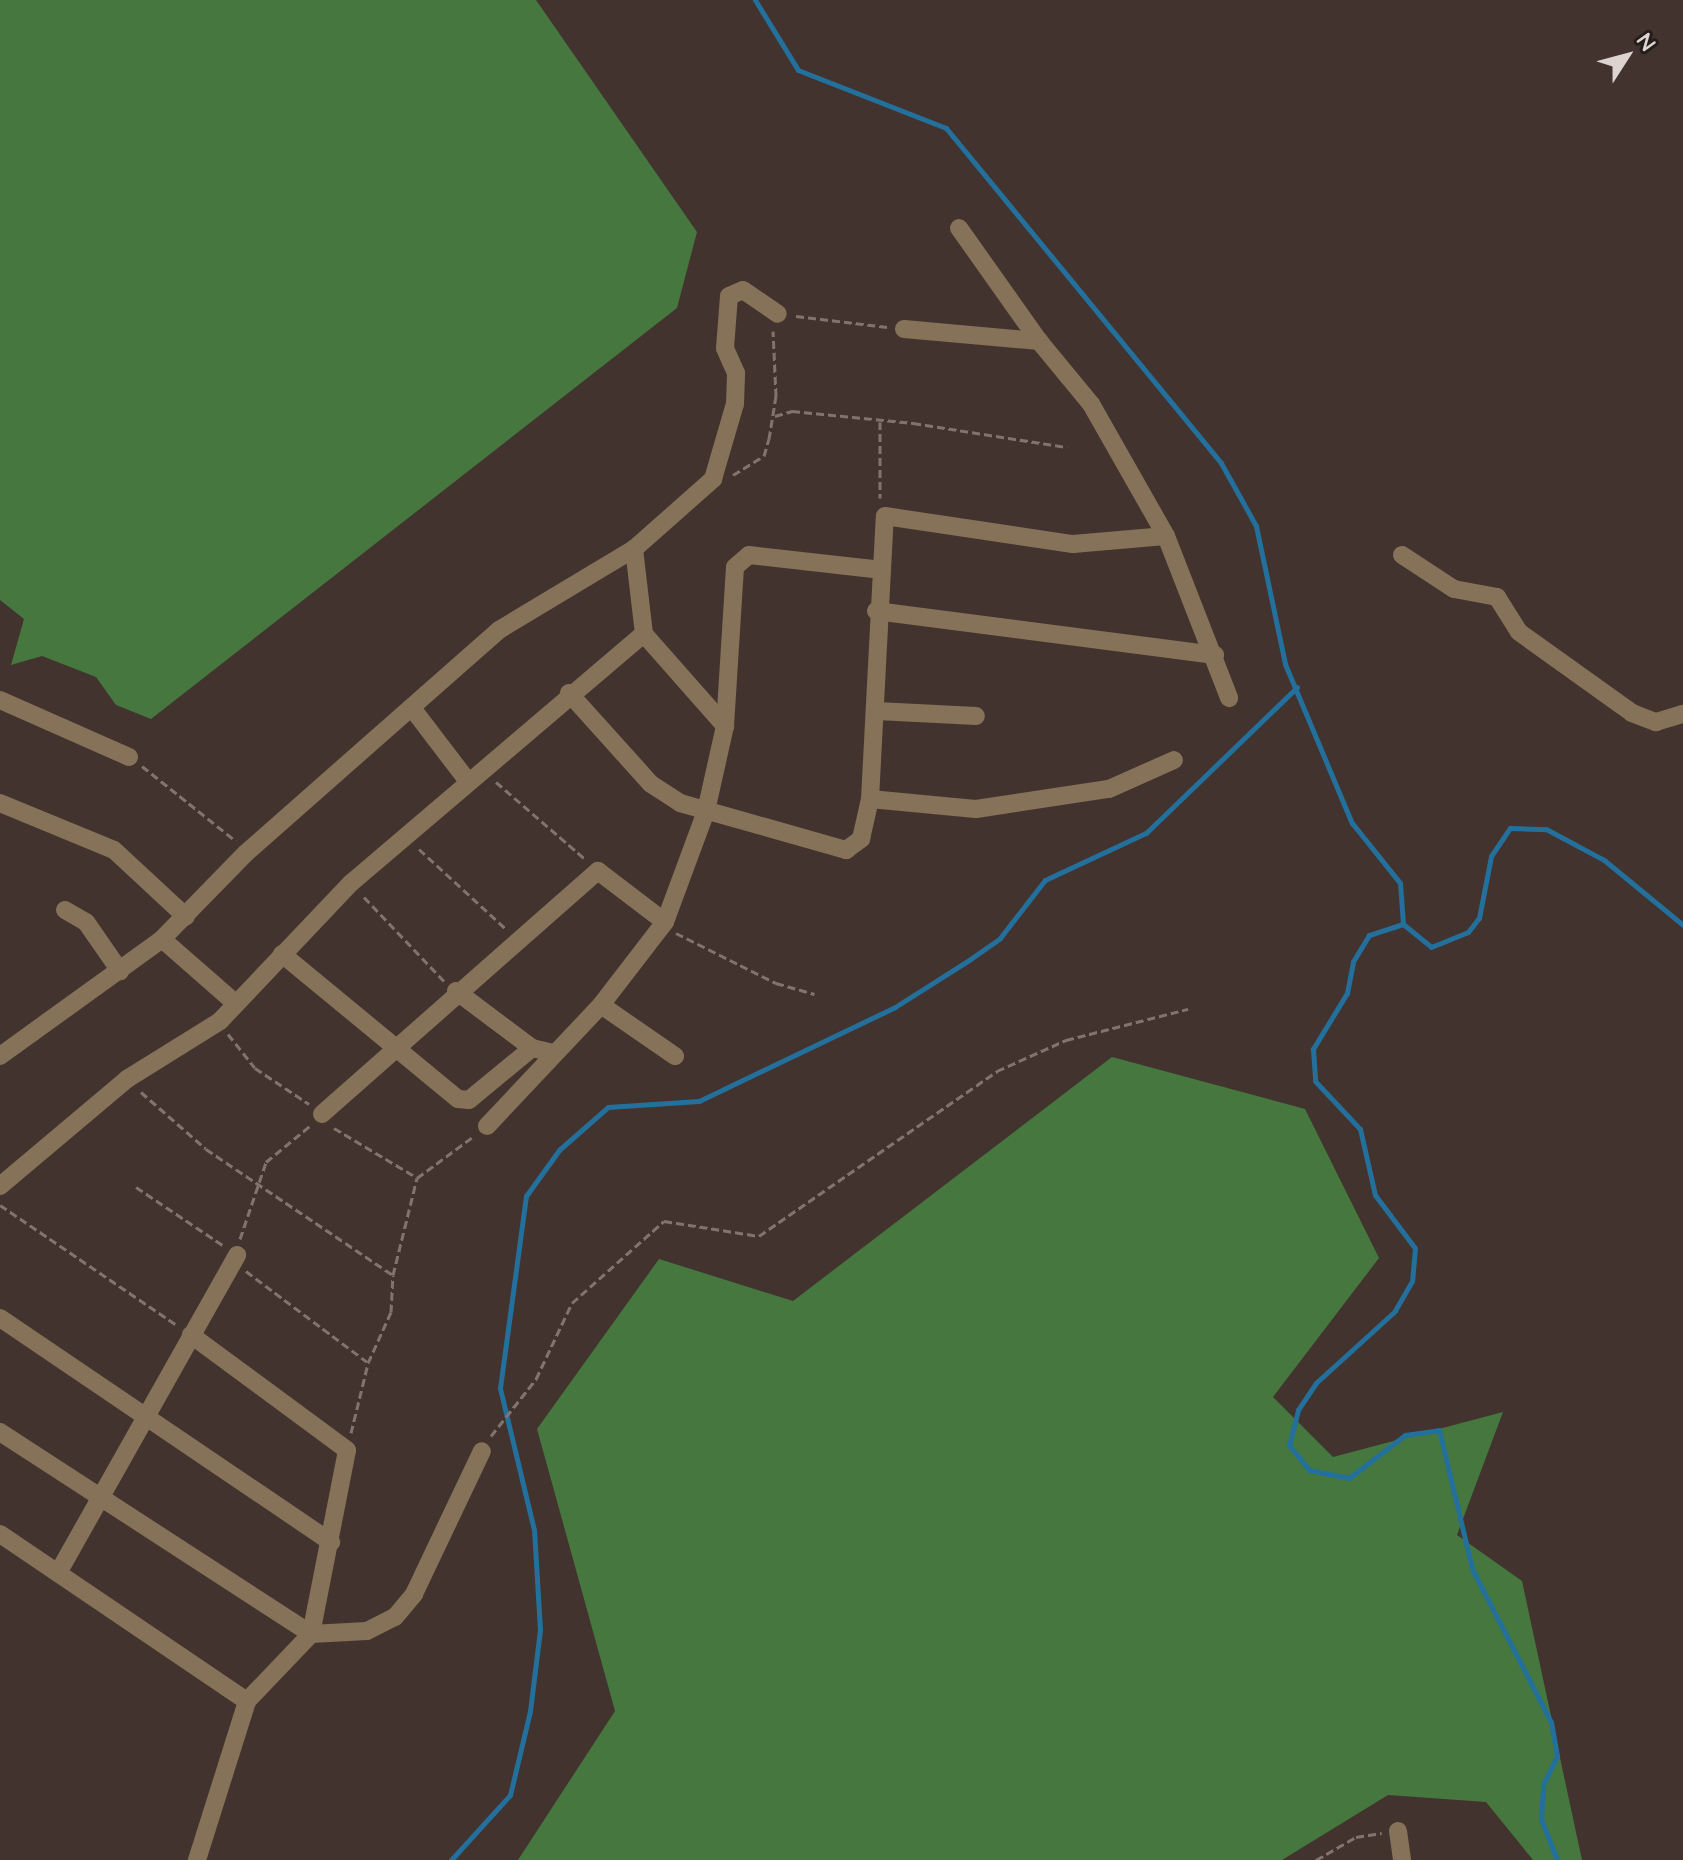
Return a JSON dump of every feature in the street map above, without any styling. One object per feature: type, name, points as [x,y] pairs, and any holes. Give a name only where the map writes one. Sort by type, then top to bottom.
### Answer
[{"type":"street","points":[[959,228],[1039,341],[1091,404],[1166,536],[1215,655],[1229,698]]},
{"type":"street","points":[[0,1056],[162,939],[246,853],[499,630],[634,549],[713,479],[735,404],[736,373],[725,348],[729,296],[743,290],[778,314]]},
{"type":"street","points":[[904,329],[1039,341]]},
{"type":"street","points":[[569,693],[651,784],[706,811],[846,850],[861,839],[870,799],[877,711],[876,611],[885,516],[1073,544],[1166,536]]},
{"type":"street","points":[[634,549],[644,634],[725,726]]},
{"type":"street","points":[[487,1126],[601,1005],[665,922],[706,811],[725,726],[735,567],[749,555],[882,570]]},
{"type":"street","points":[[1402,555],[1454,589],[1497,597],[1519,632],[1632,713],[1656,722],[1683,714]]},
{"type":"street","points":[[876,611],[1215,655]]},
{"type":"street","points":[[0,1186],[127,1079],[220,1021],[351,883],[408,838],[470,776],[644,634]]},
{"type":"street","points":[[0,700],[129,757]]},
{"type":"street","points":[[412,708],[470,776]]},
{"type":"street","points":[[877,711],[976,716]]},
{"type":"street","points":[[870,799],[976,809],[1109,789],[1174,760]]},
{"type":"street","points":[[0,803],[114,850],[186,917]]},
{"type":"street","points":[[322,1114],[391,1048],[598,871],[665,922]]},
{"type":"street","points":[[65,910],[86,922],[120,971]]},
{"type":"street","points":[[162,939],[235,1003]]},
{"type":"street","points":[[282,954],[391,1048],[458,1099],[469,1100],[532,1048]]},
{"type":"street","points":[[456,991],[532,1048],[554,1053]]},
{"type":"street","points":[[601,1005],[675,1056]]},
{"type":"street","points":[[58,1573],[237,1255]]},
{"type":"street","points":[[0,1318],[331,1542]]},
{"type":"street","points":[[191,1335],[347,1450],[311,1634],[247,1701],[197,1860]]},
{"type":"street","points":[[0,1432],[311,1634],[367,1631],[395,1617],[414,1594],[482,1451]]},
{"type":"street","points":[[0,1534],[247,1701]]},
{"type":"street","points":[[1398,1831],[1402,1860]]},
{"type":"path","points":[[713,479],[764,456],[772,419],[769,346],[778,314],[904,329]]},
{"type":"path","points":[[772,419],[792,411],[1067,447]]},
{"type":"path","points":[[880,421],[885,516]]},
{"type":"path","points":[[129,757],[223,826],[246,853]]},
{"type":"path","points":[[470,776],[598,871]]},
{"type":"path","points":[[408,838],[518,939]]},
{"type":"path","points":[[351,883],[456,991]]},
{"type":"path","points":[[665,922],[776,983],[814,994]]},
{"type":"path","points":[[482,1451],[536,1379],[572,1303],[664,1221],[759,1236],[997,1071],[1066,1040],[1188,1009]]},
{"type":"path","points":[[220,1021],[255,1068],[322,1114],[352,1142],[417,1178]]},
{"type":"path","points":[[127,1079],[258,1184],[393,1275]]},
{"type":"path","points":[[237,1255],[266,1162],[322,1114]]},
{"type":"path","points":[[347,1450],[368,1363],[391,1312],[393,1275],[417,1178],[487,1126]]},
{"type":"path","points":[[136,1187],[237,1255],[287,1308],[368,1363]]},
{"type":"path","points":[[0,1205],[191,1335]]},
{"type":"path","points":[[1316,1860],[1356,1837],[1398,1831]]},
{"type":"green space","points":[[0,0],[536,0],[697,232],[677,308],[151,719],[116,705],[96,677],[42,656],[11,665],[24,619],[0,600]]},
{"type":"green space","points":[[1112,1057],[1305,1109],[1379,1258],[1273,1397],[1333,1457],[1503,1412],[1457,1535],[1522,1581],[1582,1860],[1533,1860],[1486,1802],[1388,1795],[1282,1860],[518,1860],[615,1711],[537,1429],[659,1259],[793,1301]]},
{"type":"waterway","points":[[755,0],[798,70],[946,128],[1221,463],[1256,526],[1285,664],[1352,823],[1400,883],[1403,924],[1431,947],[1468,932],[1479,918],[1491,856],[1510,828],[1546,829],[1604,860],[1683,925]]},
{"type":"waterway","points":[[451,1860],[510,1795],[530,1711],[540,1630],[534,1530],[500,1388],[526,1196],[559,1150],[608,1107],[699,1101],[895,1007],[1000,938],[1045,880],[1146,833],[1297,687]]},
{"type":"waterway","points":[[1403,924],[1369,935],[1353,962],[1347,993],[1313,1049],[1315,1081],[1360,1129],[1375,1195],[1415,1248],[1412,1281],[1395,1311],[1316,1383],[1298,1410],[1289,1445],[1309,1470],[1349,1478],[1405,1435],[1439,1430],[1472,1569],[1551,1722],[1557,1756],[1543,1785],[1541,1819],[1557,1860]]}]
